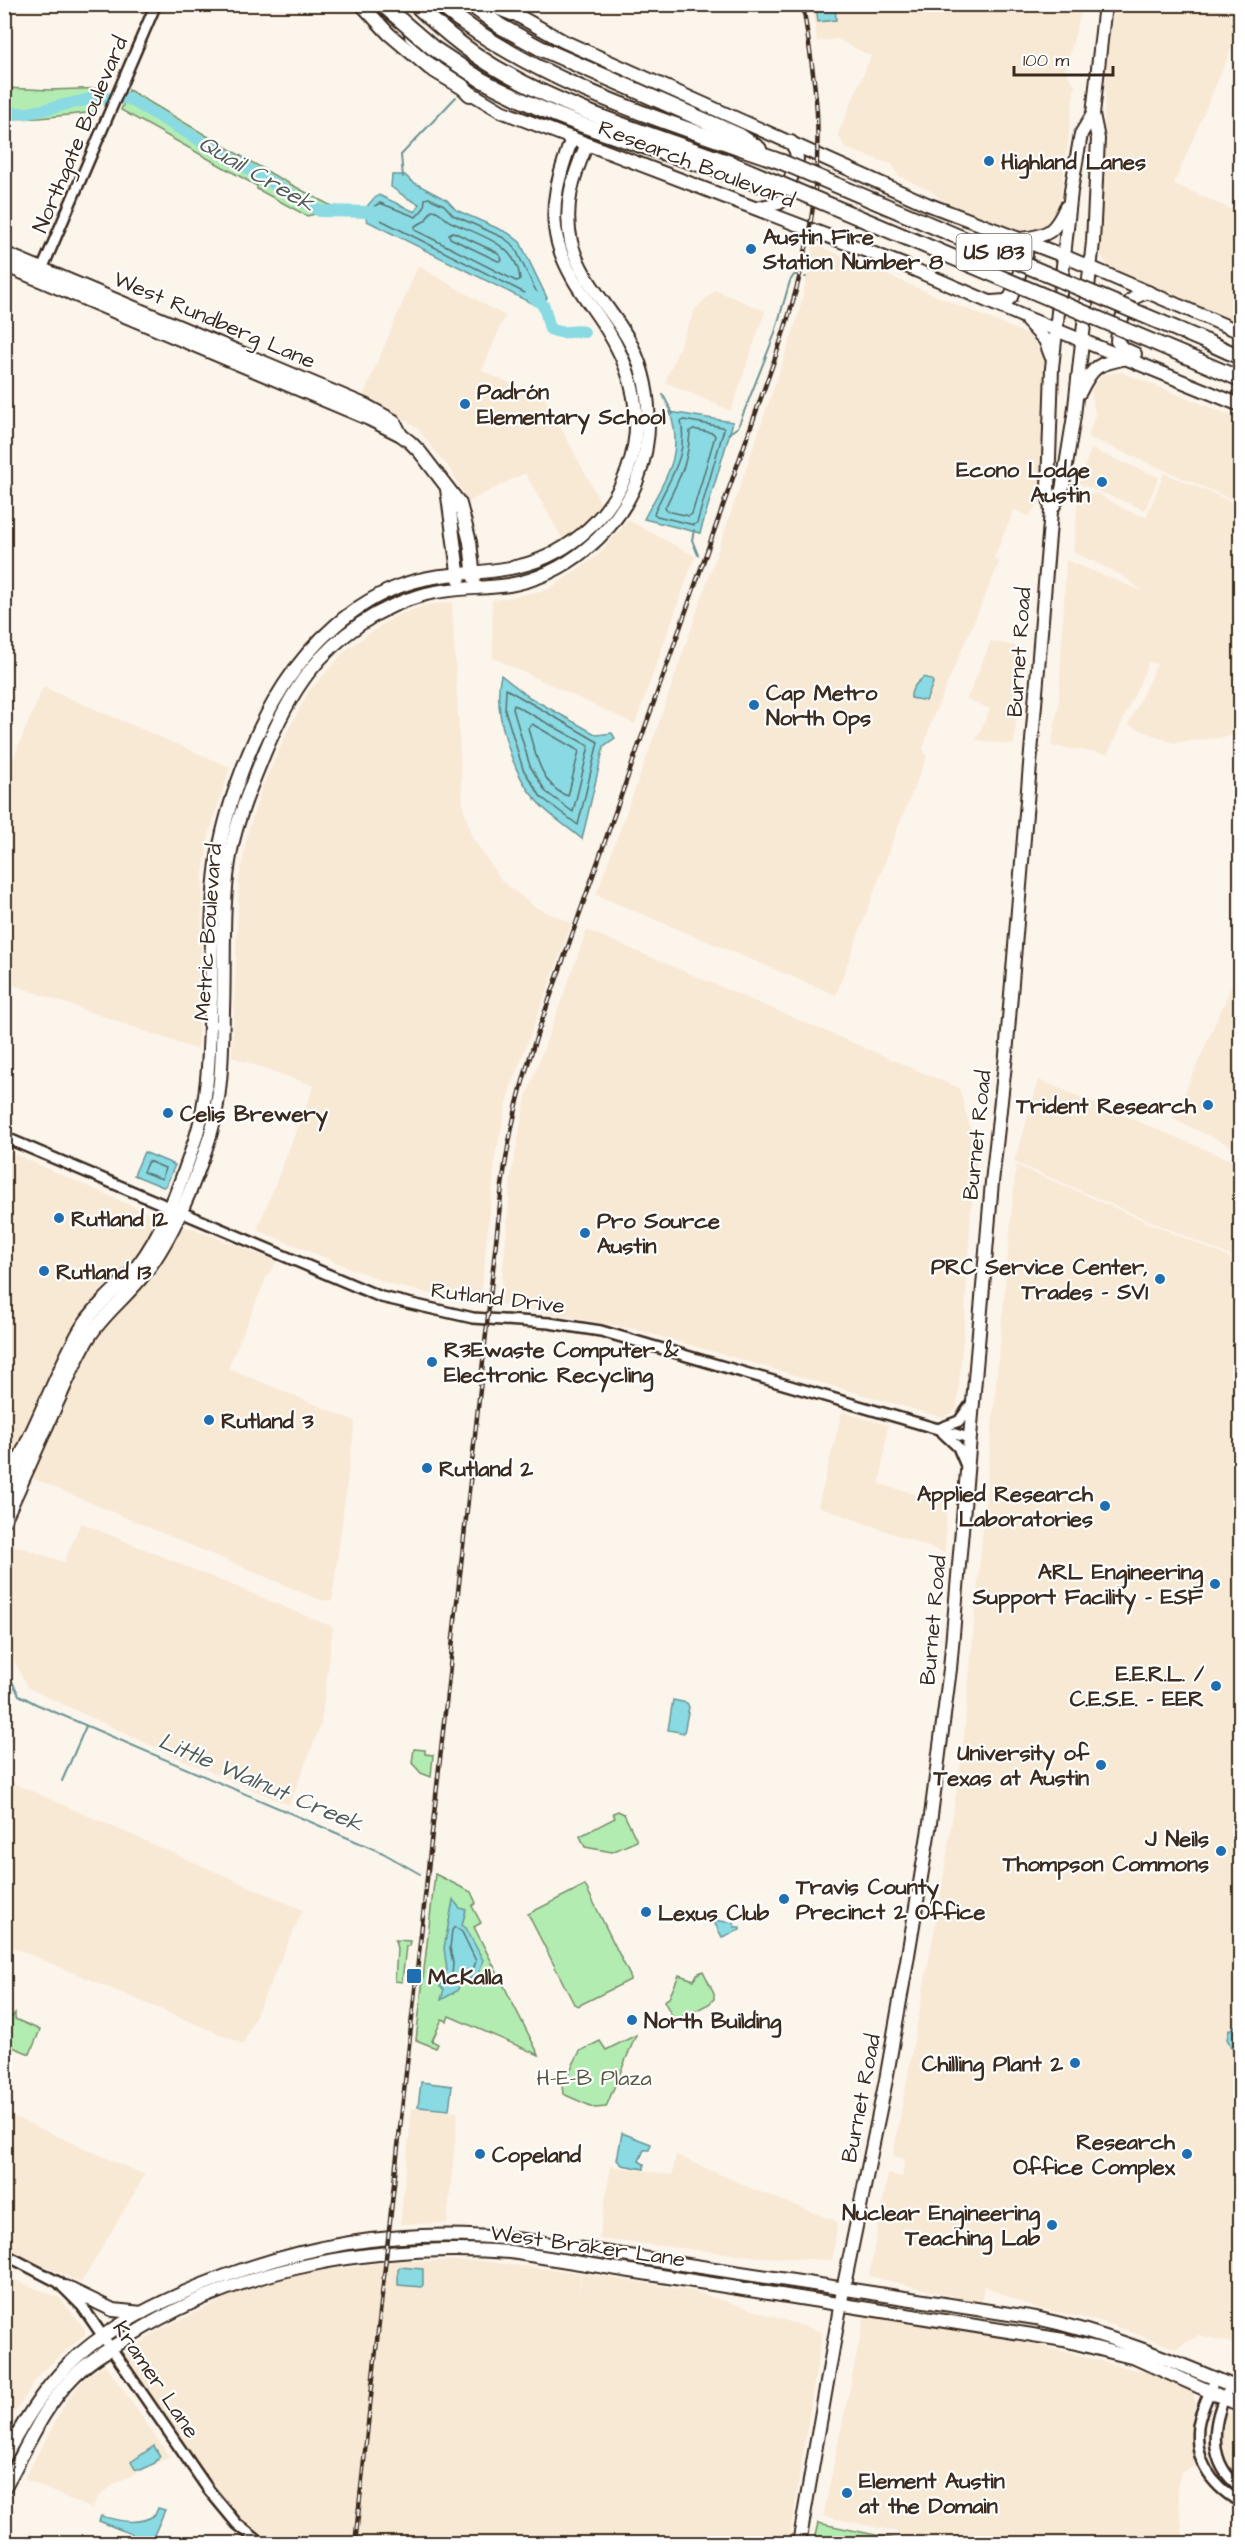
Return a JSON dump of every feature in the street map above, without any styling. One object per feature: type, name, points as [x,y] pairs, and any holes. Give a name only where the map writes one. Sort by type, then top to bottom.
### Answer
[{"type":"highway","points":[[384,4],[429,55],[470,94]]},
{"type":"highway","points":[[384,4],[433,48],[506,93],[562,117],[728,168]]},
{"type":"highway","name":"US 183","points":[[414,4],[473,52],[529,86],[562,102],[728,168],[809,197],[1240,380]]},
{"type":"highway","points":[[438,4],[482,36],[527,62],[601,97],[738,141]]},
{"type":"highway","points":[[470,4],[521,38],[738,141]]},
{"type":"highway","points":[[489,4],[512,13]]},
{"type":"highway","name":"US 183","points":[[738,141],[782,162],[1240,357]]},
{"type":"main road","name":"Research Boulevard","points":[[361,4],[388,34],[422,62],[470,94],[501,111],[906,266],[1055,330],[1240,405]]},
{"type":"main road","points":[[500,4],[563,41],[927,204],[1064,256],[1240,332]]},
{"type":"main road","name":"Burnet Road","points":[[1051,511],[1062,490],[1075,401],[1090,267],[1098,139],[1093,114],[1105,4]]},
{"type":"main road","name":"Burnet Road","points":[[799,2544],[842,2297],[886,2080],[930,1823],[950,1670],[995,1149],[1006,1055],[1051,511],[1048,488],[1052,360],[1081,134],[1093,114]]},
{"type":"main road","name":"Metric Boulevard","points":[[572,138],[556,186],[554,215],[557,242],[569,272],[626,348]]},
{"type":"main road","points":[[756,208],[779,203],[785,197],[797,159],[791,142]]},
{"type":"main road","name":"Metric Boulevard","points":[[300,673],[374,615],[423,595],[512,584],[551,571],[586,549],[603,523],[631,459],[636,429],[638,381],[626,348],[588,279],[571,239],[568,215],[570,190],[587,144]]},
{"type":"main road","points":[[1019,239],[1035,238],[1050,232],[1060,221],[1071,198]]},
{"type":"main road","points":[[991,303],[1006,301],[1011,297],[1026,255],[1026,249],[1019,239]]},
{"type":"main road","name":"West Rundberg Lane","points":[[4,253],[40,274],[346,404],[401,435],[420,452],[447,489],[460,589]]},
{"type":"main road","name":"West Rundberg Lane","points":[[4,265],[40,274]]},
{"type":"main road","points":[[1148,292],[1135,297],[1129,304],[1117,341],[1122,348],[1165,365],[1172,377]]},
{"type":"main road","points":[[1022,316],[1044,340],[1052,360]]},
{"type":"main road","points":[[1075,401],[1095,366],[1127,358]]},
{"type":"main road","points":[[447,489],[454,503],[460,504],[470,542],[474,589]]},
{"type":"main road","name":"Metric Boulevard","points":[[4,1493],[80,1352],[91,1325],[149,1269],[174,1209],[209,1138],[218,1101],[215,1066],[226,887],[226,845],[300,673],[334,628],[375,597],[422,579],[524,566],[545,558],[603,523]]},
{"type":"main road","name":"Metric Boulevard","points":[[4,1521],[50,1405]]},
{"type":"main road","name":"West Braker Lane","points":[[4,2458],[31,2411],[70,2363],[104,2336],[142,2313],[227,2274],[282,2256],[387,2237],[475,2236],[524,2240],[842,2297],[1079,2344],[1135,2358],[1240,2405]]},
{"type":"main road","name":"West Braker Lane","points":[[6,2482],[38,2425],[59,2393],[75,2375],[112,2347],[153,2321],[225,2289],[286,2270],[386,2253],[478,2250],[511,2252],[842,2297],[1036,2318],[1079,2327],[1130,2343],[1235,2387]]},
{"type":"main road","points":[[282,2256],[286,2270]]},
{"type":"main road","points":[[65,2287],[113,2310],[142,2313]]},
{"type":"street","name":"Northgate Boulevard","points":[[40,274],[156,4]]},
{"type":"street","name":"Rutland Drive","points":[[4,1137],[381,1297],[473,1318],[558,1324],[612,1333],[969,1438]]},
{"type":"street","points":[[936,1429],[948,1427],[957,1422],[972,1402]]},
{"type":"street","points":[[936,1429],[955,1442],[967,1468]]},
{"type":"street","name":"Kramer Lane","points":[[4,2254],[30,2266],[65,2287],[82,2306],[208,2489],[237,2524],[262,2544]]},
{"type":"street","points":[[1215,2379],[1198,2425],[1198,2443],[1208,2476],[1240,2502]]},
{"type":"street","points":[[1235,2387],[1224,2398],[1215,2419],[1215,2437],[1219,2462],[1223,2470],[1240,2487]]},
{"type":"street","points":[[1205,2468],[1219,2462]]},
{"type":"shaded area","points":[[812,5],[1083,5],[1065,71],[1075,85],[1060,204],[1056,216],[1041,230],[1020,231],[944,202],[931,191],[898,176],[893,165],[845,148],[838,134],[871,56],[837,39],[817,42]]},
{"type":"shaded area","points":[[1114,5],[1201,5],[1240,15],[1240,28],[1174,184],[1240,213],[1240,325],[1108,267],[1098,249],[1106,70]]},
{"type":"shaded area","points":[[814,244],[1031,336],[1045,359],[1040,502],[1029,516],[1014,510],[994,558],[1000,561],[933,717],[923,749],[927,756],[836,995],[596,895],[656,731],[798,317]]},
{"type":"shaded area","name":"Padrón Elementary School","points":[[418,266],[505,316],[482,371],[545,398],[601,503],[579,528],[563,540],[525,473],[468,502],[452,472],[417,428],[386,406],[363,396]]},
{"type":"shaded area","points":[[715,290],[765,311],[731,411],[665,382],[695,309]]},
{"type":"shaded area","points":[[1121,372],[1240,419],[1240,503],[1088,437],[1095,415],[1091,389],[1102,375]]},
{"type":"shaded area","points":[[1091,449],[1159,477],[1145,510],[1078,483]]},
{"type":"shaded area","points":[[1164,473],[1240,505],[1240,735],[1173,743],[1128,725],[1157,664],[1149,662],[1108,754],[1051,746],[1059,702],[1066,560],[1142,591],[1123,576],[1073,552],[1079,491],[1098,494],[1128,511],[1146,517]]},
{"type":"shaded area","points":[[628,520],[695,556],[635,724],[493,658],[492,601],[549,589],[597,556]]},
{"type":"shaded area","points":[[452,602],[463,806],[472,837],[502,881],[535,907],[572,923],[511,1087],[496,1152],[480,1305],[392,1285],[257,1230],[314,1086],[232,1057],[239,880],[248,831],[263,785],[288,730],[309,691],[347,649],[393,617],[422,606]]},
{"type":"shaded area","points":[[991,641],[1023,648],[1014,745],[976,740],[990,709],[967,699]]},
{"type":"shaded area","points":[[43,687],[230,767],[210,830],[203,874],[198,1050],[5,982],[5,778]]},
{"type":"shaded area","points":[[587,930],[959,1088],[977,1153],[957,1409],[944,1418],[634,1329],[500,1304],[511,1175],[526,1097]]},
{"type":"shaded area","points":[[1240,967],[1240,1150],[1173,1119]]},
{"type":"shaded area","points":[[1039,1080],[1240,1164],[1240,1260],[1014,1162]]},
{"type":"shaded area","points":[[5,1150],[146,1212],[155,1219],[138,1254],[102,1289],[82,1314],[58,1356],[5,1476]]},
{"type":"shaded area","name":"University of Texas at Austin","points":[[1016,1165],[1240,1262],[1240,2345],[1199,2335],[1176,2349],[1104,2322],[1035,2308],[984,2286],[981,2303],[869,2276],[888,2174],[902,2177],[905,2159],[893,2156],[941,1893],[963,1747]]},
{"type":"shaded area","points":[[181,1227],[192,1228],[276,1261],[272,1271],[268,1274],[228,1368],[355,1421],[332,1601],[320,1600],[32,1478],[91,1347],[113,1318],[159,1269]]},
{"type":"shaded area","points":[[842,1412],[888,1425],[880,1484],[947,1503],[945,1553],[818,1506]]},
{"type":"shaded area","points":[[81,1523],[333,1627],[321,1724],[289,1805],[165,1752],[28,1688],[5,1643],[5,1542],[64,1562]]},
{"type":"shaded area","points":[[4,1779],[303,1910],[243,2044],[5,1944]]},
{"type":"shaded area","points":[[412,2108],[458,2112],[447,2223],[400,2224]]},
{"type":"shaded area","points":[[5,2113],[145,2175],[81,2283],[5,2247]]},
{"type":"shaded area","points":[[676,2155],[760,2192],[838,2222],[832,2260],[759,2257],[599,2239],[611,2166],[672,2175]]},
{"type":"shaded area","points":[[393,2261],[481,2261],[581,2273],[578,2295],[582,2273],[693,2291],[822,2332],[789,2544],[274,2543],[268,2541],[234,2515],[207,2479],[125,2354],[161,2329],[232,2295],[300,2274]]},
{"type":"shaded area","points":[[5,2276],[60,2298],[85,2329],[85,2335],[40,2373],[15,2413],[5,2435]]},
{"type":"shaded area","points":[[865,2314],[1038,2345],[1149,2373],[1192,2391],[1196,2404],[1191,2419],[1195,2467],[1181,2472],[1177,2487],[1184,2543],[898,2543],[898,2532],[823,2516]]},
{"type":"shaded area","points":[[105,2364],[170,2457],[116,2483],[97,2498],[92,2509],[24,2479],[69,2397],[87,2376]]},
{"type":"shaded area","points":[[1226,2411],[1240,2417],[1240,2481],[1228,2466],[1222,2437]]},
{"type":"green space","points":[[5,88],[50,90],[107,88],[96,112],[6,119]]},
{"type":"green space","points":[[129,90],[277,177],[337,209],[307,216],[257,189],[257,186],[121,110]]},
{"type":"green space","points":[[414,1749],[425,1750],[425,1754],[433,1755],[431,1777],[421,1773],[412,1763]]},
{"type":"green space","points":[[618,1811],[624,1814],[637,1841],[612,1852],[585,1847],[580,1836],[615,1818],[613,1813]]},
{"type":"green space","points":[[435,1874],[471,1892],[476,1903],[472,1906],[481,1923],[474,1927],[539,2055],[449,2016],[447,2021],[442,2019],[432,2041],[438,2044],[436,2048],[416,2040]]},
{"type":"green space","points":[[585,1885],[630,1980],[578,2006],[574,2004],[528,1914]]},
{"type":"green space","points":[[395,1940],[410,1941],[409,1946],[406,1946],[402,1982],[395,1981],[397,1949]]},
{"type":"green space","points":[[703,1971],[714,1993],[714,1999],[709,2004],[675,2021],[664,2001],[669,1998],[679,1975],[694,1980],[697,1974]]},
{"type":"green space","points":[[15,2013],[15,2019],[40,2030],[30,2054],[5,2044],[5,2014],[12,2017]]},
{"type":"green space","name":"H-E-B Plaza","points":[[636,2035],[606,2107],[595,2108],[563,2094],[562,2086],[580,2051],[600,2041],[606,2050]]},
{"type":"green space","points":[[818,2523],[895,2539],[894,2543],[813,2544]]},
{"type":"water","points":[[816,5],[835,5],[836,20],[818,22]]},
{"type":"water","points":[[392,175],[405,175],[411,181],[447,200],[456,210],[508,233],[520,242],[547,298],[539,307],[367,221],[365,213],[367,206],[379,195],[415,212],[419,204],[391,187]]},
{"type":"water","points":[[670,412],[733,422],[700,533],[644,519],[665,480],[674,455],[674,428]]},
{"type":"water","points":[[501,675],[529,697],[597,735],[612,733],[615,738],[604,746],[582,839],[541,805],[519,774],[502,723],[499,706]]},
{"type":"water","points":[[924,677],[932,680],[933,683],[926,701],[911,698],[915,686]]},
{"type":"water","points":[[144,1152],[175,1165],[166,1186],[163,1187],[134,1175]]},
{"type":"water","points":[[673,1700],[687,1703],[689,1707],[684,1733],[668,1730]]},
{"type":"water","points":[[453,1900],[460,1908],[466,1910],[462,1925],[466,1928],[483,1960],[479,1974],[460,1984],[457,1991],[441,2000],[444,1989],[440,1987],[447,1970],[444,1948]]},
{"type":"water","points":[[713,1920],[734,1923],[735,1927],[740,1927],[740,1930],[722,1937]]},
{"type":"water","points":[[1240,2023],[1240,2052],[1231,2047],[1227,2039],[1229,2030]]},
{"type":"water","points":[[421,2082],[452,2086],[449,2110],[418,2107]]},
{"type":"water","points":[[622,2133],[651,2144],[649,2150],[644,2150],[639,2161],[644,2164],[644,2169],[622,2165],[617,2160]]},
{"type":"water","points":[[400,2267],[423,2269],[423,2285],[421,2287],[398,2285]]},
{"type":"water","points":[[154,2446],[160,2456],[155,2463],[141,2470],[135,2469],[131,2462]]},
{"type":"water","points":[[158,2508],[165,2510],[151,2542],[99,2521],[101,2516],[122,2521],[142,2520],[155,2515]]},
{"type":"waterway","points":[[403,177],[401,155],[456,97]]},
{"type":"waterway","name":"Quail Creek","points":[[4,113],[29,113],[90,99],[128,98],[320,211],[379,214]]},
{"type":"waterway","points":[[728,434],[738,427],[774,336],[790,281],[794,275],[797,275]]},
{"type":"waterway","name":"Quail Creek","points":[[531,295],[544,306],[550,329],[560,332],[584,332]]},
{"type":"waterway","name":"Quail Creek","points":[[663,395],[673,414]]},
{"type":"waterway","name":"Quail Creek","points":[[694,530],[692,540],[698,555]]},
{"type":"waterway","name":"Little Walnut Creek","points":[[4,1666],[19,1695],[36,1704],[383,1853],[420,1874]]},
{"type":"waterway","name":"Little Walnut Creek","points":[[62,1781],[86,1726]]},
{"type":"railway","points":[[355,2544],[502,1186],[509,1144],[527,1066],[540,1026],[775,358],[802,268],[813,207],[817,145],[815,86],[803,4]]},
{"type":"place","name":"Highland Lanes","points":[[989,161]]},
{"type":"place","name":"Austin Fire Station Number 8","points":[[751,249]]},
{"type":"place","name":"Padrón Elementary School","points":[[465,404]]},
{"type":"place","name":"Econo Lodge Austin","points":[[1102,482]]},
{"type":"place","name":"Cap Metro North Ops","points":[[754,705]]},
{"type":"place","name":"Trident Research","points":[[1208,1105]]},
{"type":"place","name":"Celis Brewery","points":[[168,1113]]},
{"type":"place","name":"Rutland 12","points":[[59,1218]]},
{"type":"place","name":"Pro Source Austin","points":[[585,1233]]},
{"type":"place","name":"Rutland 13","points":[[44,1271]]},
{"type":"place","name":"PRC Service Center, Trades - SV1","points":[[1160,1279]]},
{"type":"place","name":"R3Ewaste Computer & Electronic Recycling","points":[[432,1362]]},
{"type":"place","name":"Rutland 3","points":[[209,1420]]},
{"type":"place","name":"Rutland 2","points":[[427,1468]]},
{"type":"place","name":"Applied Research Laboratories","points":[[1105,1506]]},
{"type":"place","name":"ARL Engineering Support Facility - ESF","points":[[1215,1584]]},
{"type":"place","name":"E.E.R.L. / C.E.S.E. - EER","points":[[1216,1686]]},
{"type":"place","name":"University of Texas at Austin","points":[[1101,1765]]},
{"type":"place","name":"J Neils Thompson Commons","points":[[1221,1851]]},
{"type":"place","name":"Travis County Precinct 2 Office","points":[[784,1899]]},
{"type":"place","name":"Lexus Club","points":[[646,1912]]},
{"type":"place","name":"McKalla","points":[[414,1976]]},
{"type":"place","name":"North Building","points":[[632,2020]]},
{"type":"place","name":"Chilling Plant 2","points":[[1075,2063]]},
{"type":"place","name":"Copeland","points":[[480,2154]]},
{"type":"place","name":"Research Office Complex","points":[[1187,2154]]},
{"type":"place","name":"Nuclear Engineering Teaching Lab","points":[[1052,2225]]},
{"type":"place","name":"Element Austin at the Domain","points":[[847,2493]]}]
